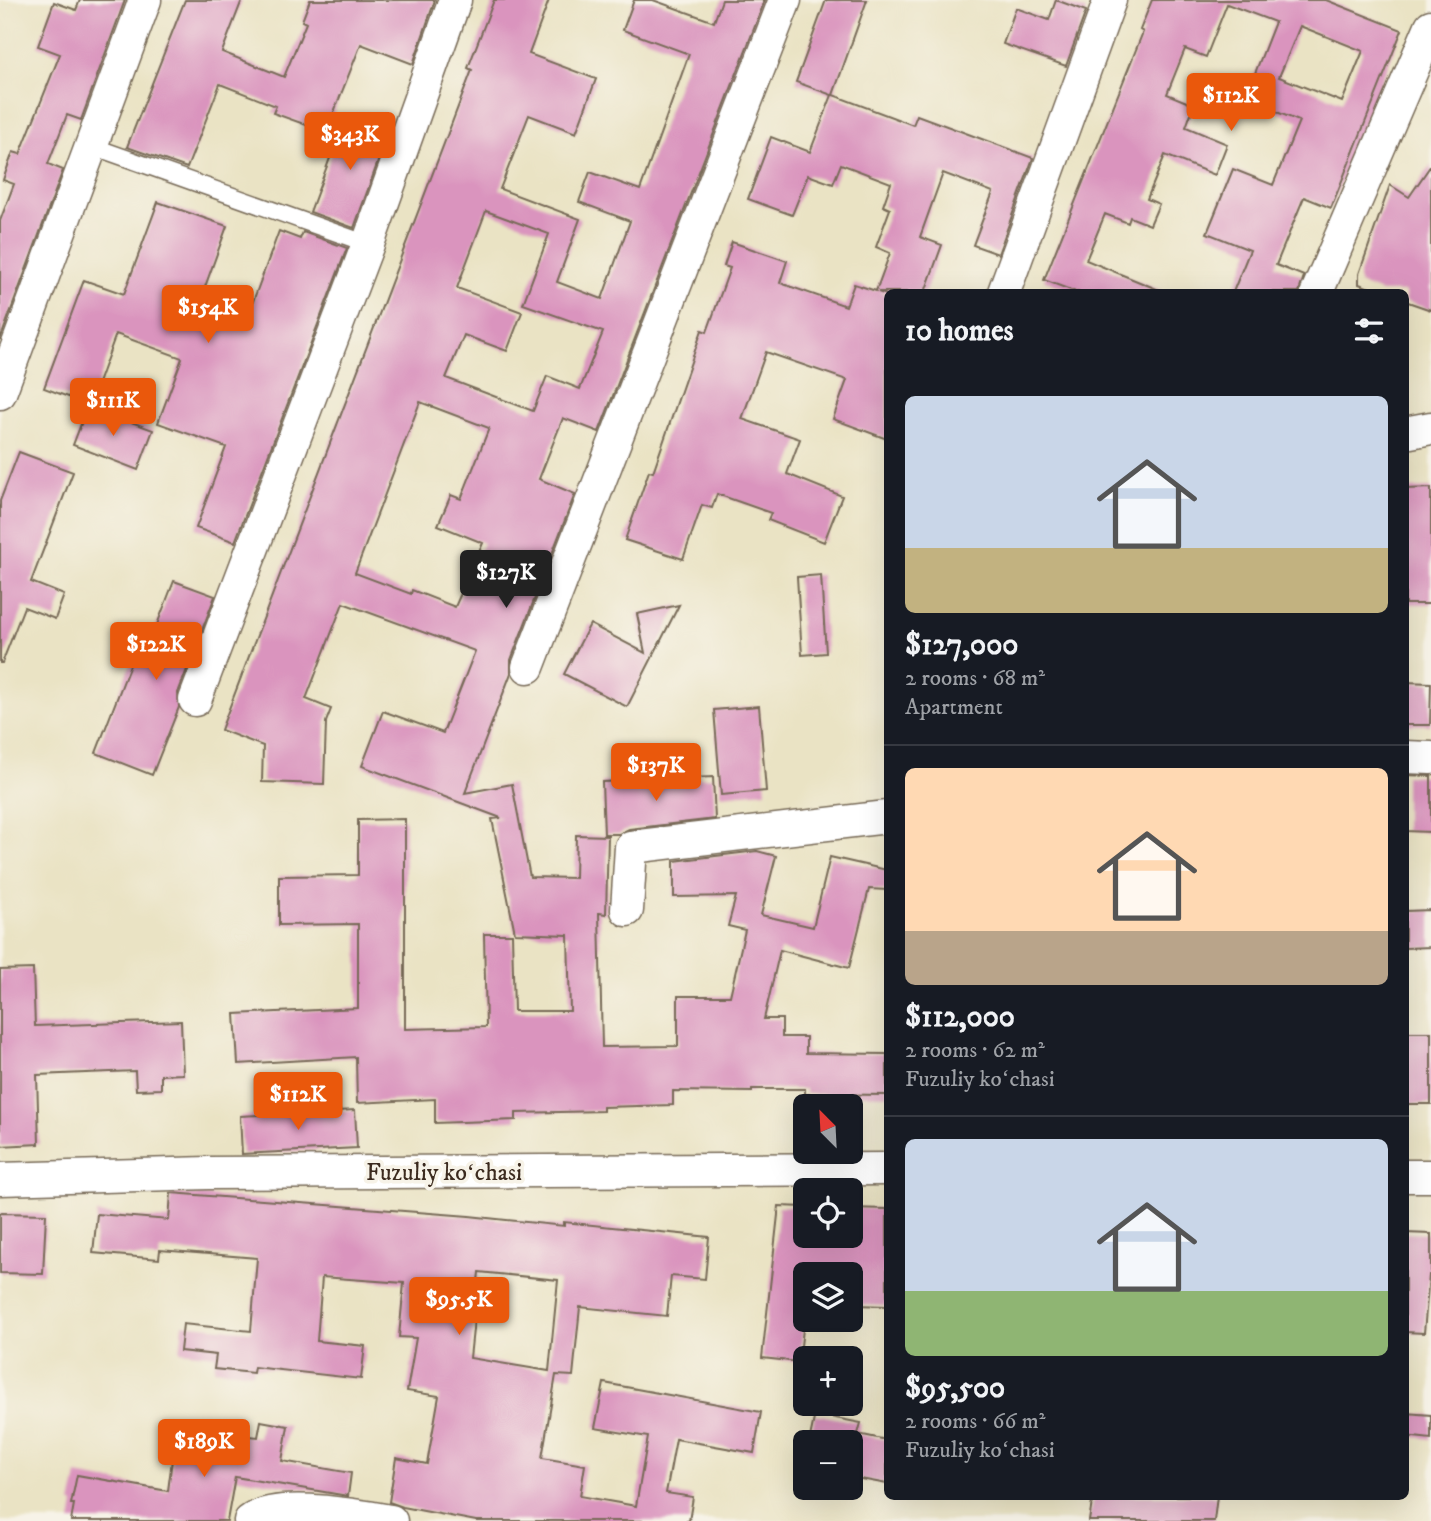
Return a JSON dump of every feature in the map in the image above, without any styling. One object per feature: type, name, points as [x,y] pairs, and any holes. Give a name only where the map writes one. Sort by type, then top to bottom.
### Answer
[{"type":"street","points":[[0,393],[145,0]]},
{"type":"street","points":[[195,700],[368,244],[455,0]]},
{"type":"street","points":[[528,667],[785,0]]},
{"type":"street","points":[[1005,289],[1110,0]]},
{"type":"street","points":[[1318,289],[1431,26]]},
{"type":"street","points":[[1409,432],[1431,428]]},
{"type":"street","points":[[1409,757],[1431,758]]},
{"type":"street","points":[[626,910],[631,847],[884,817]]},
{"type":"street","name":"Fuzuliy koʻchasi","points":[[0,1180],[222,1173],[884,1169]]},
{"type":"street","points":[[1409,1176],[1431,1176]]},
{"type":"street","points":[[250,1521],[255,1516],[273,1511],[330,1512],[391,1521]]},
{"type":"lane","points":[[92,146],[368,244]]},
{"type":"building","points":[[80,0],[125,0],[81,120],[67,115],[48,164],[63,170],[0,340],[0,221],[14,184],[3,180],[13,152],[20,154],[60,54],[38,46],[54,2],[76,10]]},
{"type":"building","points":[[185,0],[242,0],[222,52],[284,77],[306,23],[302,21],[310,0],[435,0],[413,64],[361,44],[326,132],[273,113],[276,106],[220,84],[187,168],[127,147]]},
{"type":"building","points":[[494,0],[549,0],[529,54],[596,79],[576,133],[529,115],[500,189],[580,219],[557,282],[602,299],[630,221],[579,202],[590,172],[640,190],[689,54],[623,30],[634,0],[653,0],[714,22],[722,0],[765,0],[599,432],[563,418],[539,479],[575,494],[511,660],[511,673],[465,793],[512,784],[530,877],[575,878],[576,835],[608,836],[606,914],[599,913],[602,1047],[678,1046],[678,996],[730,996],[745,930],[728,926],[736,896],[674,897],[674,861],[757,851],[776,856],[761,915],[813,927],[830,857],[884,869],[884,890],[869,889],[849,968],[780,950],[764,1019],[782,1019],[782,1037],[806,1037],[806,1053],[884,1054],[884,1095],[805,1094],[805,1089],[752,1089],[752,1092],[673,1091],[673,1105],[603,1107],[603,1111],[516,1113],[516,1120],[435,1123],[435,1099],[357,1103],[356,1057],[238,1064],[235,1014],[358,1008],[358,924],[279,925],[279,876],[358,875],[358,820],[405,819],[405,1029],[486,1027],[484,934],[512,934],[514,1011],[570,1011],[568,935],[515,933],[492,819],[501,818],[362,766],[383,711],[443,733],[475,651],[343,603],[306,699],[331,709],[326,722],[324,784],[262,782],[263,746],[221,730],[472,70],[468,68]],"holes":[[[486,211],[549,234],[523,304],[603,332],[580,389],[547,376],[533,411],[446,378],[464,335],[507,351],[522,312],[457,288]],[[420,402],[489,428],[461,499],[451,495],[438,525],[483,543],[455,607],[412,590],[411,594],[355,573]]]},
{"type":"building","points":[[826,0],[867,0],[833,95],[913,125],[917,115],[1033,158],[998,254],[973,245],[993,192],[943,173],[920,237],[942,245],[926,289],[884,289],[884,292],[878,292],[884,294],[884,438],[833,419],[847,380],[766,352],[742,419],[800,439],[787,474],[842,496],[824,542],[768,520],[771,513],[717,494],[712,508],[702,505],[683,559],[625,540],[649,471],[653,472],[702,330],[707,332],[730,268],[724,266],[732,242],[787,261],[780,283],[846,306],[854,284],[876,291],[890,253],[876,247],[890,209],[883,206],[891,183],[841,164],[833,184],[808,175],[792,215],[748,199],[771,137],[810,152],[832,95],[796,82]]},
{"type":"building","points":[[1056,0],[1086,11],[1066,66],[1003,44],[1016,8],[1049,20]]},
{"type":"building","points":[[1152,0],[1326,0],[1402,30],[1331,208],[1304,197],[1276,265],[1304,276],[1300,289],[1234,289],[1250,250],[1207,233],[1233,169],[1273,185],[1299,121],[1245,99],[1275,22],[1227,4],[1206,57],[1185,49],[1167,94],[1194,105],[1186,127],[1227,144],[1215,175],[1165,155],[1147,199],[1159,204],[1150,225],[1130,217],[1128,223],[1105,214],[1086,260],[1157,289],[1068,289],[1044,280],[1143,32],[1140,30]],"holes":[[[1300,26],[1363,51],[1342,102],[1279,77]]]},
{"type":"building","points":[[346,115],[389,131],[354,228],[310,212]]},
{"type":"building","points":[[1431,165],[1431,310],[1409,302],[1409,289],[1373,289],[1359,284],[1359,274],[1390,185],[1409,197]]},
{"type":"building","points":[[158,202],[227,226],[201,298],[248,315],[279,231],[300,239],[303,232],[347,248],[235,542],[196,528],[226,447],[158,423],[182,358],[116,334],[90,405],[44,388],[84,280],[124,294]]},
{"type":"building","points":[[88,406],[153,430],[138,470],[73,445]]},
{"type":"building","points":[[19,452],[73,472],[31,582],[64,595],[55,619],[24,607],[0,663],[0,501]]},
{"type":"building","points":[[1431,488],[1431,604],[1409,604],[1409,489]]},
{"type":"building","points":[[821,575],[826,653],[802,655],[797,577]]},
{"type":"building","points":[[174,581],[215,596],[178,693],[179,707],[152,775],[96,753],[143,631],[153,635]]},
{"type":"building","points":[[679,605],[627,707],[564,674],[590,624],[645,653],[637,614]]},
{"type":"building","points":[[1409,682],[1431,683],[1430,725],[1409,725]]},
{"type":"building","points":[[759,706],[766,791],[721,795],[714,710]]},
{"type":"building","points":[[1409,775],[1431,776],[1431,832],[1409,831]]},
{"type":"building","points":[[713,777],[715,819],[604,834],[602,782]]},
{"type":"building","points":[[1431,910],[1431,947],[1409,948],[1409,911]]},
{"type":"building","points":[[33,969],[35,1026],[181,1021],[183,1074],[161,1075],[161,1089],[136,1090],[135,1071],[37,1075],[39,1144],[0,1146],[0,970]]},
{"type":"building","points":[[1409,1032],[1431,1032],[1431,1104],[1409,1104]]},
{"type":"building","points":[[355,1110],[357,1148],[242,1154],[240,1116]]},
{"type":"building","points":[[171,1193],[564,1226],[564,1222],[709,1237],[705,1279],[671,1276],[667,1316],[580,1307],[573,1376],[556,1375],[542,1458],[585,1465],[580,1496],[636,1506],[648,1437],[595,1428],[604,1383],[761,1412],[754,1453],[676,1439],[666,1493],[693,1497],[689,1521],[476,1521],[389,1502],[396,1458],[427,1464],[439,1396],[407,1391],[416,1338],[399,1337],[404,1283],[322,1277],[317,1341],[365,1346],[361,1379],[254,1367],[253,1373],[214,1369],[216,1355],[180,1351],[183,1324],[251,1331],[257,1258],[160,1250],[159,1259],[93,1253],[97,1214],[169,1220]],"holes":[[[479,1272],[558,1280],[549,1371],[470,1358]]]},
{"type":"building","points":[[779,1206],[793,1207],[793,1248],[863,1248],[863,1208],[884,1209],[884,1306],[863,1305],[863,1262],[793,1262],[793,1332],[803,1332],[801,1346],[793,1346],[793,1361],[762,1358]]},
{"type":"building","points":[[0,1213],[46,1214],[43,1274],[0,1273]]},
{"type":"building","points":[[1409,1233],[1431,1234],[1431,1275],[1424,1333],[1409,1332]]},
{"type":"building","points":[[1409,1413],[1431,1415],[1431,1439],[1409,1436]]},
{"type":"building","points":[[815,1416],[861,1423],[859,1430],[812,1430]]},
{"type":"building","points":[[261,1421],[288,1426],[282,1461],[351,1473],[348,1496],[235,1477],[227,1521],[71,1521],[74,1504],[71,1504],[77,1475],[168,1491],[176,1428],[258,1437]]},
{"type":"building","points":[[863,1435],[884,1439],[884,1483],[863,1479]]},
{"type":"building","points":[[1092,1500],[1217,1500],[1214,1521],[1089,1521]]}]
